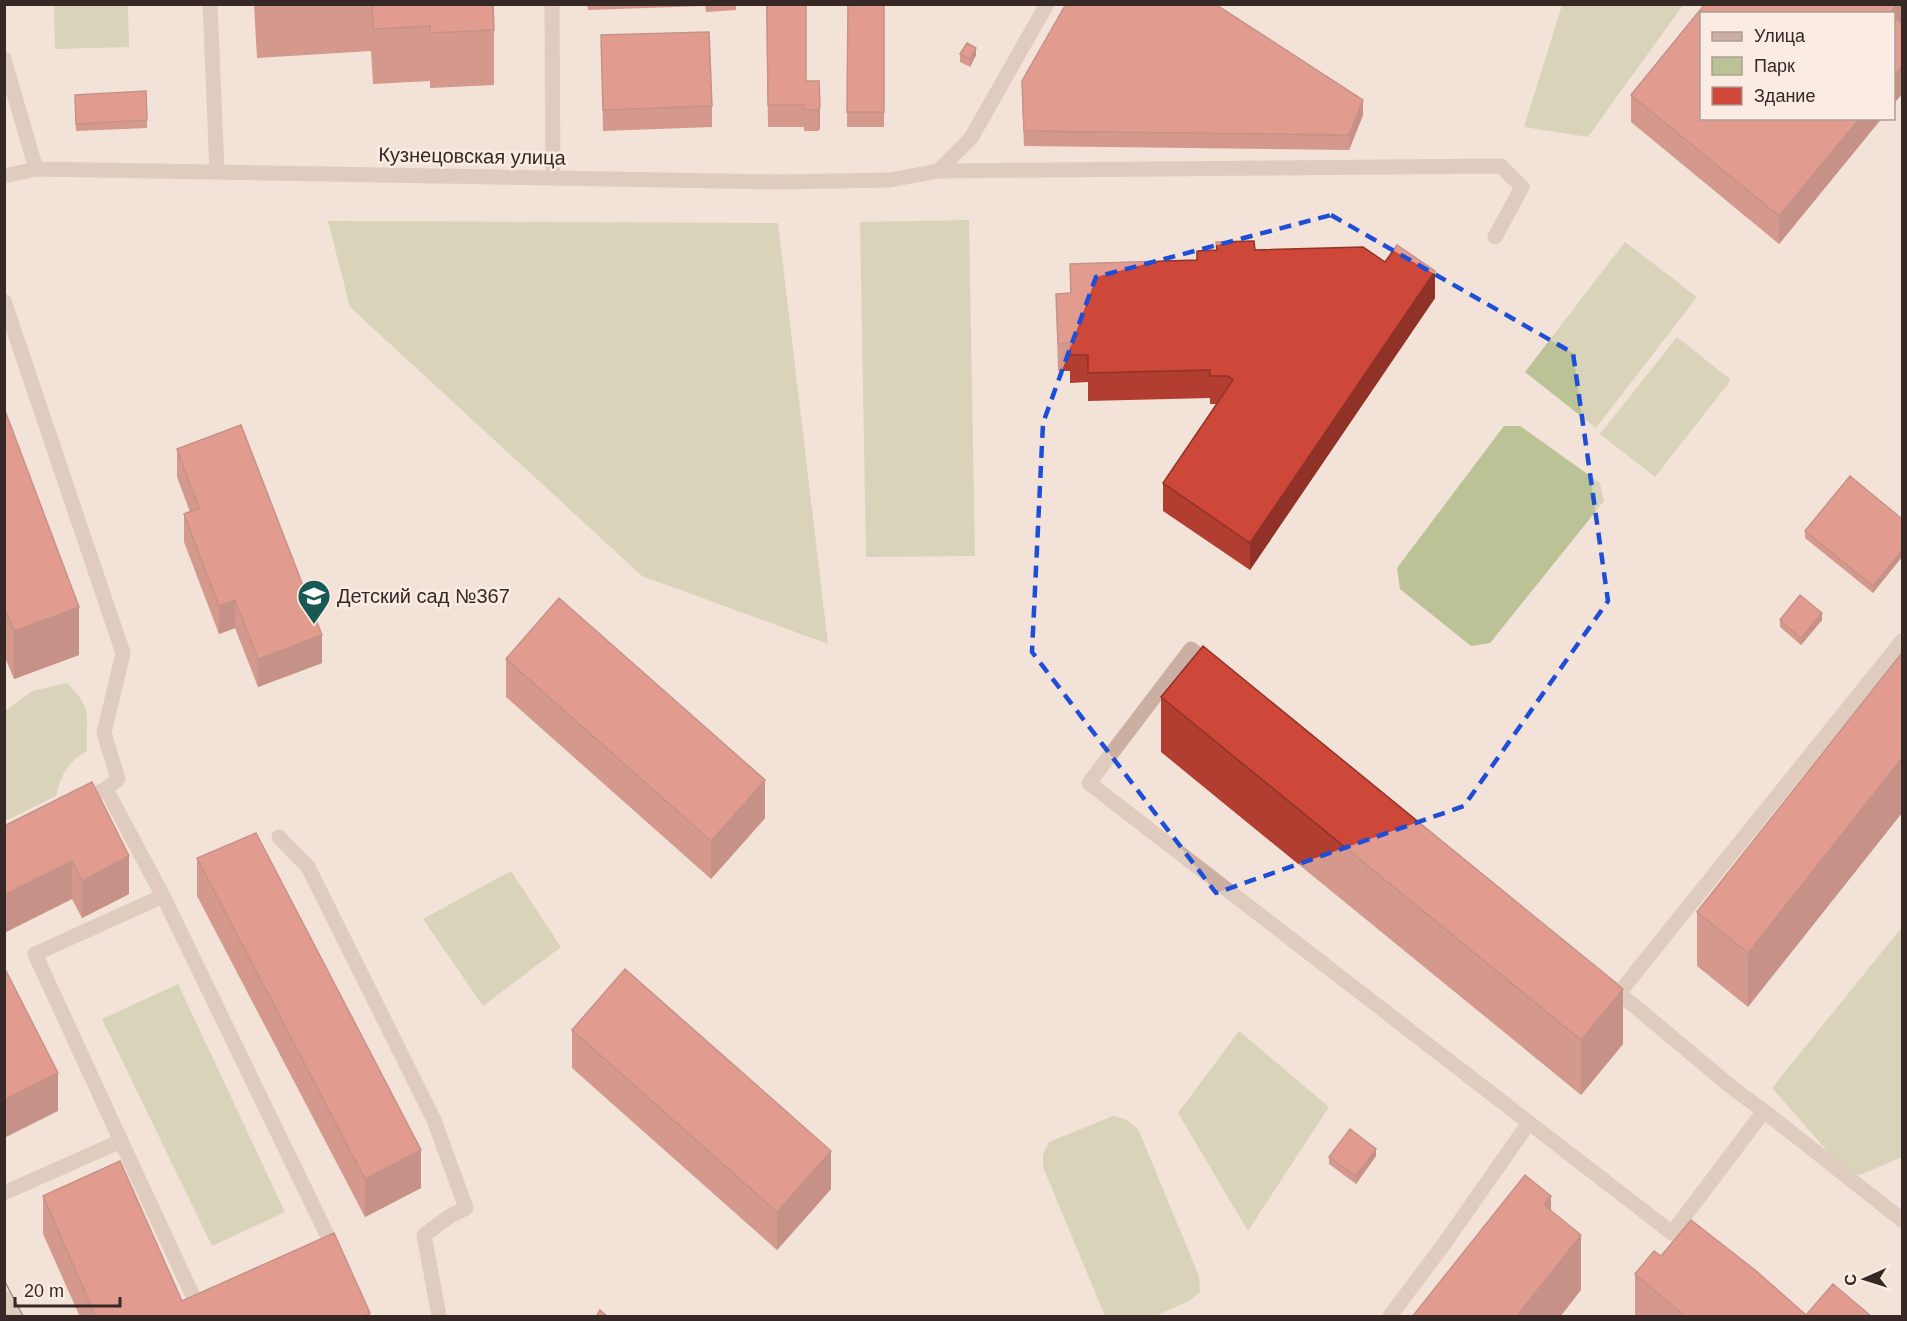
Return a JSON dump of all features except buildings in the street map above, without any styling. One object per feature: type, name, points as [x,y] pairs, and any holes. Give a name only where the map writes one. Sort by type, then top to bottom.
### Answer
[{"type":"street","points":[[210,4],[217,172]]},
{"type":"street","points":[[552,4],[553,178]]},
{"type":"street","points":[[938,171],[971,138],[1047,4]]},
{"type":"street","points":[[4,59],[36,169]]},
{"type":"street","name":"Кузнецовская улица","points":[[4,176],[36,169],[779,182],[890,180],[938,171],[1502,166],[1522,187],[1495,237]]},
{"type":"street","points":[[4,301],[123,653],[104,733],[118,779],[106,789],[65,808]]},
{"type":"street","points":[[1619,993],[1902,641]]},
{"type":"street","points":[[1764,1111],[1672,1233],[1089,783],[1191,649],[1619,993],[1735,1090],[1764,1111],[1902,1220]]},
{"type":"street","points":[[106,789],[163,896],[332,1245],[311,1255]]},
{"type":"street","points":[[279,837],[309,867],[434,1119],[466,1208],[450,1215],[424,1235],[439,1317]]},
{"type":"street","points":[[163,896],[35,954],[198,1307],[219,1298]]},
{"type":"street","points":[[1390,1317],[1528,1124]]},
{"type":"street","points":[[4,1193],[121,1141]]},
{"type":"street","points":[[4,1298],[14,1317]]},
{"type":"highlighted area","points":[[1331,215],[1573,353],[1608,601],[1464,806],[1216,893],[1032,652],[1043,423],[1096,277]]},
{"type":"green space","points":[[54,5],[128,5],[129,47],[55,49]]},
{"type":"green space","points":[[1562,5],[1683,5],[1588,137],[1524,127]]},
{"type":"green space","points":[[969,220],[975,556],[866,557],[860,222]]},
{"type":"green space","points":[[328,221],[778,223],[828,644],[642,576],[350,307]]},
{"type":"green space","points":[[1625,242],[1697,297],[1596,428],[1525,372]]},
{"type":"green space","points":[[1677,337],[1731,380],[1655,477],[1600,434]]},
{"type":"green space","points":[[1504,426],[1520,426],[1600,483],[1604,501],[1490,643],[1471,646],[1400,589],[1397,568]]},
{"type":"green space","points":[[67,683],[82,701],[87,714],[87,751],[74,760],[66,770],[56,796],[5,821],[5,711],[32,691]]},
{"type":"green space","points":[[511,871],[561,947],[483,1006],[423,919]]},
{"type":"green space","points":[[1902,927],[1902,1157],[1860,1175],[1843,1169],[1772,1088]]},
{"type":"green space","points":[[178,984],[285,1212],[212,1246],[102,1019]]},
{"type":"green space","points":[[1239,1031],[1329,1107],[1248,1231],[1178,1113]]},
{"type":"green space","points":[[1113,1116],[1125,1119],[1138,1129],[1199,1276],[1200,1292],[1189,1301],[1155,1316],[1105,1316],[1043,1167],[1043,1155],[1049,1142]]},
{"type":"tram line","points":[[4,1280],[23,1316]]},
{"type":"place","name":"Детский сад №367","points":[[314,625]]}]
